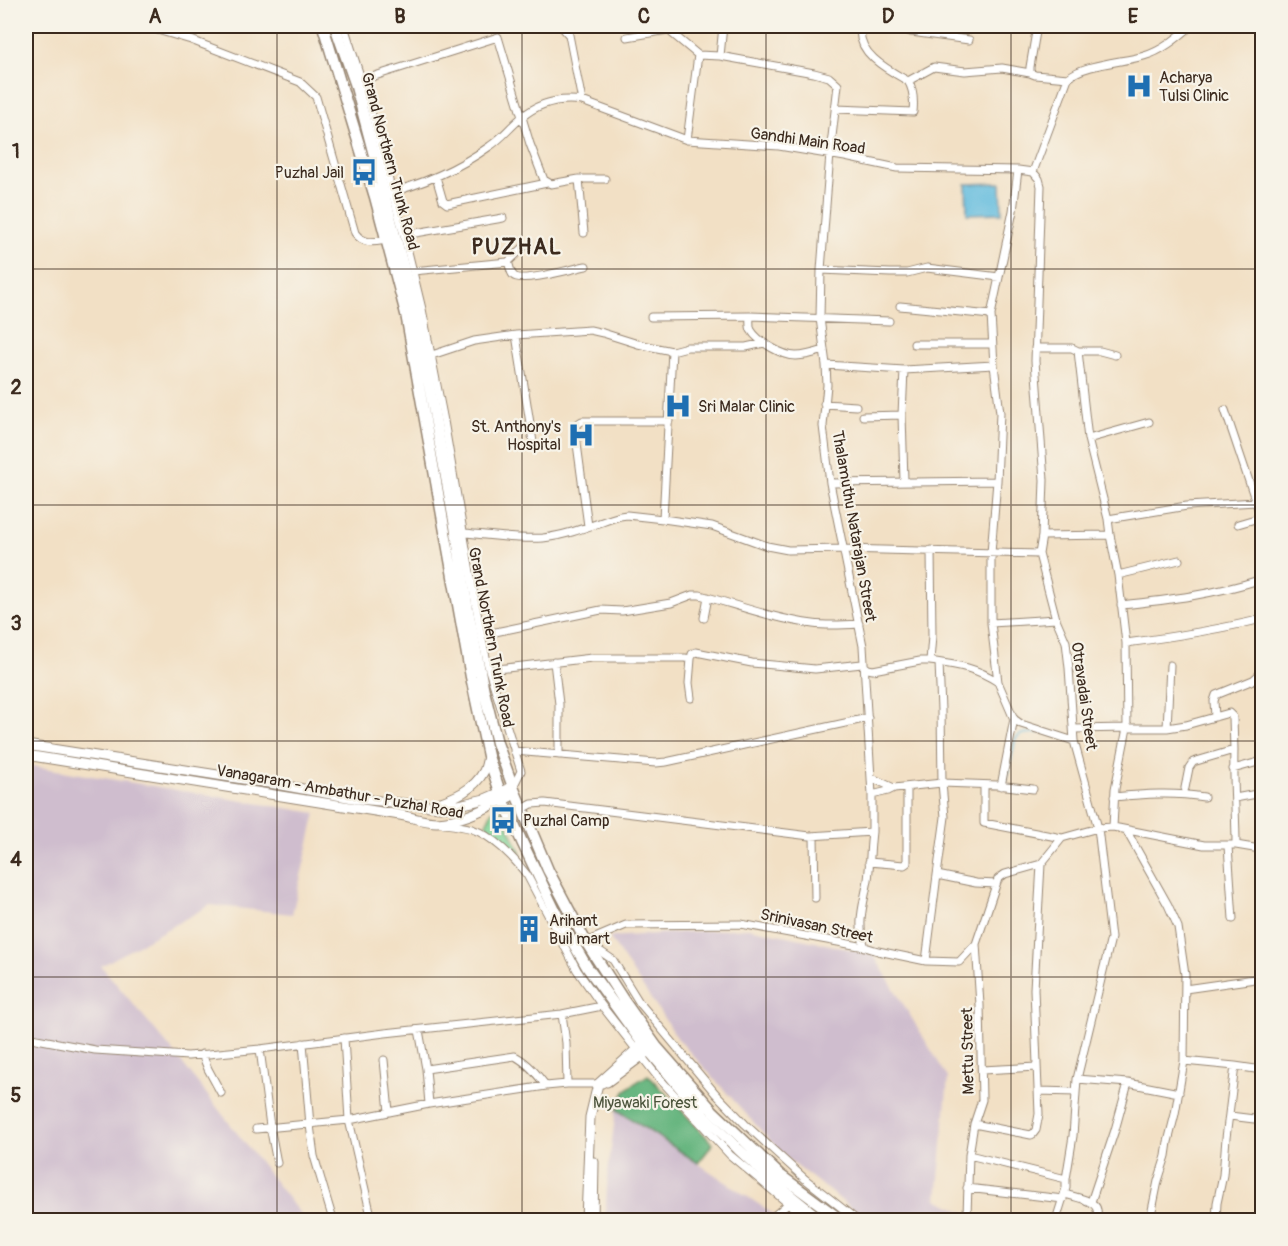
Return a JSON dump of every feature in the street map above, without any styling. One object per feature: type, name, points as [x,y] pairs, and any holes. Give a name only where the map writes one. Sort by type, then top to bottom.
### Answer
[{"type":"highway","name":"Grand Northern Trunk Road","points":[[323,26],[384,194],[387,240],[406,314],[471,677],[488,756],[502,796],[558,917],[587,967],[646,1047],[704,1116],[776,1184],[821,1221]]},
{"type":"highway","name":"Grand Northern Trunk Road","points":[[335,26],[355,82],[416,315],[484,692],[497,743],[548,870],[646,1047],[780,1175],[841,1221]]},
{"type":"main road","points":[[26,746],[359,799],[441,807],[502,796]]},
{"type":"main road","name":"Vanagaram - Ambathur - Puzhal Road","points":[[26,755],[436,822]]},
{"type":"main road","points":[[427,805],[451,798],[469,789],[484,771],[488,756]]},
{"type":"main road","points":[[436,822],[473,814],[502,796],[515,791]]},
{"type":"main road","points":[[586,1221],[590,1116],[601,1084],[646,1047]]},
{"type":"main road","points":[[592,1221],[596,1118],[601,1084]]},
{"type":"street","points":[[144,26],[191,40],[300,82],[316,97],[355,233],[359,238],[371,243],[387,240]]},
{"type":"street","points":[[344,26],[362,80],[383,159],[384,194],[404,235],[432,355],[481,635],[489,670],[521,771],[515,791]]},
{"type":"street","points":[[561,26],[569,35],[582,101]]},
{"type":"street","points":[[627,37],[667,28],[698,55],[720,56],[723,26]]},
{"type":"street","points":[[836,109],[913,112],[913,90],[908,81],[879,65],[860,40],[861,26]]},
{"type":"street","points":[[895,26],[911,32],[969,40]]},
{"type":"street","points":[[1030,72],[1037,26]]},
{"type":"street","points":[[908,81],[934,67],[965,71],[1002,68],[1030,72],[1035,75],[1068,78],[1093,67],[1147,56],[1171,43],[1187,27]]},
{"type":"street","points":[[362,80],[498,37],[530,144],[547,183]]},
{"type":"street","points":[[687,140],[698,55]]},
{"type":"street","name":"Thalamuthu Natarajan Street","points":[[720,56],[829,77],[838,85],[821,270],[820,318],[827,385],[823,426],[830,483],[863,646],[872,778],[872,832],[867,881],[861,907],[862,938],[865,947]]},
{"type":"street","points":[[1033,172],[1068,78]]},
{"type":"street","name":"Gandhi Main Road","points":[[384,194],[436,177],[490,146],[522,116],[554,101],[570,99],[582,101],[687,140],[778,146],[897,168],[1033,172]]},
{"type":"street","points":[[1018,170],[1013,211],[992,315],[992,344],[1000,413],[991,553],[991,623],[998,682],[1014,719],[1021,724],[1074,741]]},
{"type":"street","name":"Otravadai Street","points":[[1033,172],[1039,178],[1041,186],[1035,348],[1044,480],[1039,554],[1056,619],[1066,642],[1074,741],[1098,828],[1111,938],[1077,1079],[1064,1197],[1056,1221]]},
{"type":"street","points":[[436,177],[443,201],[447,204],[547,183],[579,178],[605,179]]},
{"type":"street","points":[[579,178],[584,233]]},
{"type":"street","points":[[404,235],[503,218]]},
{"type":"street","points":[[413,271],[508,262],[525,246]]},
{"type":"street","points":[[508,262],[513,276],[517,278],[537,277],[586,266]]},
{"type":"street","points":[[821,270],[883,274],[907,273],[927,267],[999,277]]},
{"type":"street","points":[[900,306],[992,315]]},
{"type":"street","points":[[750,316],[751,330],[765,343],[785,355],[794,356],[824,350]]},
{"type":"street","points":[[651,317],[750,316],[889,321]]},
{"type":"street","points":[[432,355],[474,341],[516,335],[590,330],[672,351],[687,347],[746,347],[765,343]]},
{"type":"street","points":[[516,335],[534,442]]},
{"type":"street","points":[[914,344],[992,344]]},
{"type":"street","points":[[1035,348],[1072,348],[1078,351],[1100,351],[1115,355]]},
{"type":"street","points":[[663,519],[672,351]]},
{"type":"street","points":[[1078,351],[1088,439],[1108,519],[1118,575],[1126,643],[1127,728],[1114,797],[1113,827]]},
{"type":"street","points":[[826,365],[904,370],[994,365]]},
{"type":"street","points":[[904,370],[902,415],[904,481]]},
{"type":"street","points":[[824,404],[856,406]]},
{"type":"street","points":[[1225,410],[1262,519],[1239,524]]},
{"type":"street","points":[[863,416],[902,415]]},
{"type":"street","points":[[588,526],[576,425],[582,421],[669,421]]},
{"type":"street","points":[[1088,439],[1149,422]]},
{"type":"street","points":[[830,483],[997,481]]},
{"type":"street","points":[[1108,519],[1187,506],[1256,502]]},
{"type":"street","points":[[464,533],[542,538],[558,536],[627,515],[712,526],[767,546],[788,550],[931,550],[1039,554]]},
{"type":"street","points":[[1042,536],[1110,535]]},
{"type":"street","points":[[930,661],[931,550]]},
{"type":"street","points":[[1118,575],[1179,560]]},
{"type":"street","points":[[1121,606],[1192,597],[1263,579]]},
{"type":"street","points":[[481,635],[601,610],[622,611],[671,603],[692,595],[700,595],[813,624],[839,626],[859,624]]},
{"type":"street","points":[[704,618],[708,597]]},
{"type":"street","points":[[991,623],[1056,619]]},
{"type":"street","points":[[1126,643],[1218,629],[1263,619]]},
{"type":"street","points":[[691,698],[689,683],[692,654],[696,652],[752,663],[815,669],[862,664],[873,670],[930,661],[967,667],[983,672],[998,682]]},
{"type":"street","points":[[489,670],[592,658],[692,659]]},
{"type":"street","points":[[554,662],[559,704],[559,755]]},
{"type":"street","points":[[926,961],[945,817],[939,663]]},
{"type":"street","points":[[1167,728],[1170,665]]},
{"type":"street","points":[[1215,717],[1216,695],[1253,680],[1263,672]]},
{"type":"street","points":[[1074,729],[1167,728],[1226,714],[1232,715],[1235,798],[1232,846],[1233,919]]},
{"type":"street","points":[[514,751],[656,763],[868,718]]},
{"type":"street","points":[[1000,786],[1014,719]]},
{"type":"street","points":[[1185,788],[1189,768],[1193,762],[1234,750]]},
{"type":"street","points":[[1233,769],[1263,761]]},
{"type":"street","points":[[872,778],[894,788]]},
{"type":"street","points":[[872,795],[894,788],[942,783],[1033,789]]},
{"type":"street","points":[[984,785],[984,823],[1062,838],[1098,828],[1113,827],[1204,845],[1260,849],[1263,865]]},
{"type":"street","points":[[869,862],[904,865],[907,863],[907,787]]},
{"type":"street","points":[[1114,797],[1168,793],[1185,793],[1204,797]]},
{"type":"street","points":[[1235,798],[1263,793]]},
{"type":"street","points":[[523,808],[532,804],[545,803],[814,836],[872,832]]},
{"type":"street","name":"Vanagaram - Ambathur - Puzhal Road","points":[[436,822],[474,830],[492,840],[517,862],[577,970],[602,1006],[646,1047],[657,1076],[730,1155],[808,1221]]},
{"type":"street","points":[[1126,830],[1155,880],[1178,927],[1185,975],[1184,1061],[1175,1114],[1150,1221]]},
{"type":"street","points":[[814,836],[815,898]]},
{"type":"street","points":[[976,944],[998,879],[1005,874],[1041,864],[1062,838]]},
{"type":"street","points":[[974,1124],[1033,1134],[1036,1130],[1039,1091],[1034,989],[1041,864]]},
{"type":"street","points":[[937,875],[976,883],[996,884]]},
{"type":"street","name":"Srinivasan Street","points":[[586,942],[626,925],[741,924],[926,961],[959,962],[976,944]]},
{"type":"street","points":[[586,942],[613,960],[639,1002],[715,1093],[745,1124],[804,1179],[857,1221]]},
{"type":"street","name":"Mettu Street","points":[[976,944],[982,1100],[974,1124],[967,1188],[968,1215],[978,1221]]},
{"type":"street","points":[[1185,989],[1263,978]]},
{"type":"street","points":[[26,1037],[95,1050],[188,1056],[561,1014],[602,1006]]},
{"type":"street","points":[[561,1014],[566,1042],[567,1084]]},
{"type":"street","points":[[419,1030],[429,1104]]},
{"type":"street","points":[[344,1038],[349,1120],[372,1221]]},
{"type":"street","points":[[303,1044],[314,1156],[333,1221]]},
{"type":"street","points":[[260,1049],[277,1163]]},
{"type":"street","points":[[202,1054],[221,1093]]},
{"type":"street","points":[[426,1069],[515,1056],[536,1072],[546,1086]]},
{"type":"street","points":[[384,1060],[389,1112]]},
{"type":"street","points":[[1184,1061],[1263,1070]]},
{"type":"street","points":[[1216,1221],[1235,1066]]},
{"type":"street","points":[[982,1070],[1037,1067]]},
{"type":"street","points":[[1077,1079],[1128,1083],[1179,1093]]},
{"type":"street","points":[[1091,1202],[1128,1083]]},
{"type":"street","points":[[256,1129],[349,1120],[429,1104],[546,1086],[601,1084]]},
{"type":"street","points":[[1039,1091],[1076,1092]]},
{"type":"street","points":[[1230,1116],[1263,1120]]},
{"type":"street","points":[[969,1155],[1066,1179]]},
{"type":"street","points":[[967,1188],[1064,1197],[1091,1202],[1098,1211],[1095,1221]]},
{"type":"street","points":[[769,1221],[788,1204]]},
{"type":"shaded area","points":[[26,765],[316,813],[292,914],[210,905],[101,966],[172,1050],[305,1220],[53,1220],[26,1217]]},
{"type":"shaded area","points":[[748,928],[873,954],[948,1078],[937,1199],[984,1220],[867,1220],[785,1157],[678,1039],[609,937]]},
{"type":"shaded area","points":[[616,1109],[650,1131],[782,1220],[605,1220]]},
{"type":"green space","points":[[501,810],[521,854],[497,836],[486,824],[492,811]]},
{"type":"green space","name":"Miyawaki Forest","points":[[648,1075],[713,1144],[698,1163],[616,1109],[619,1108],[626,1091]]},
{"type":"water","points":[[1001,183],[1002,213],[967,214],[966,184]]},
{"type":"waterway","points":[[1006,782],[1015,740],[1022,734],[1038,733]]},
{"type":"place","name":"Acharya Tulsi Clinic","points":[[1139,86]]},
{"type":"place","name":"Puzhal Jail","points":[[364,172]]},
{"type":"place","name":"Sri Malar Clinic","points":[[678,406]]},
{"type":"place","name":"St. Anthony's Hospital","points":[[581,435]]},
{"type":"place","name":"Puzhal Camp","points":[[503,820]]},
{"type":"place","name":"Arihant Buil mart","points":[[529,929]]},
{"type":"district","name":"PUZHAL","points":[[517,246]]}]
